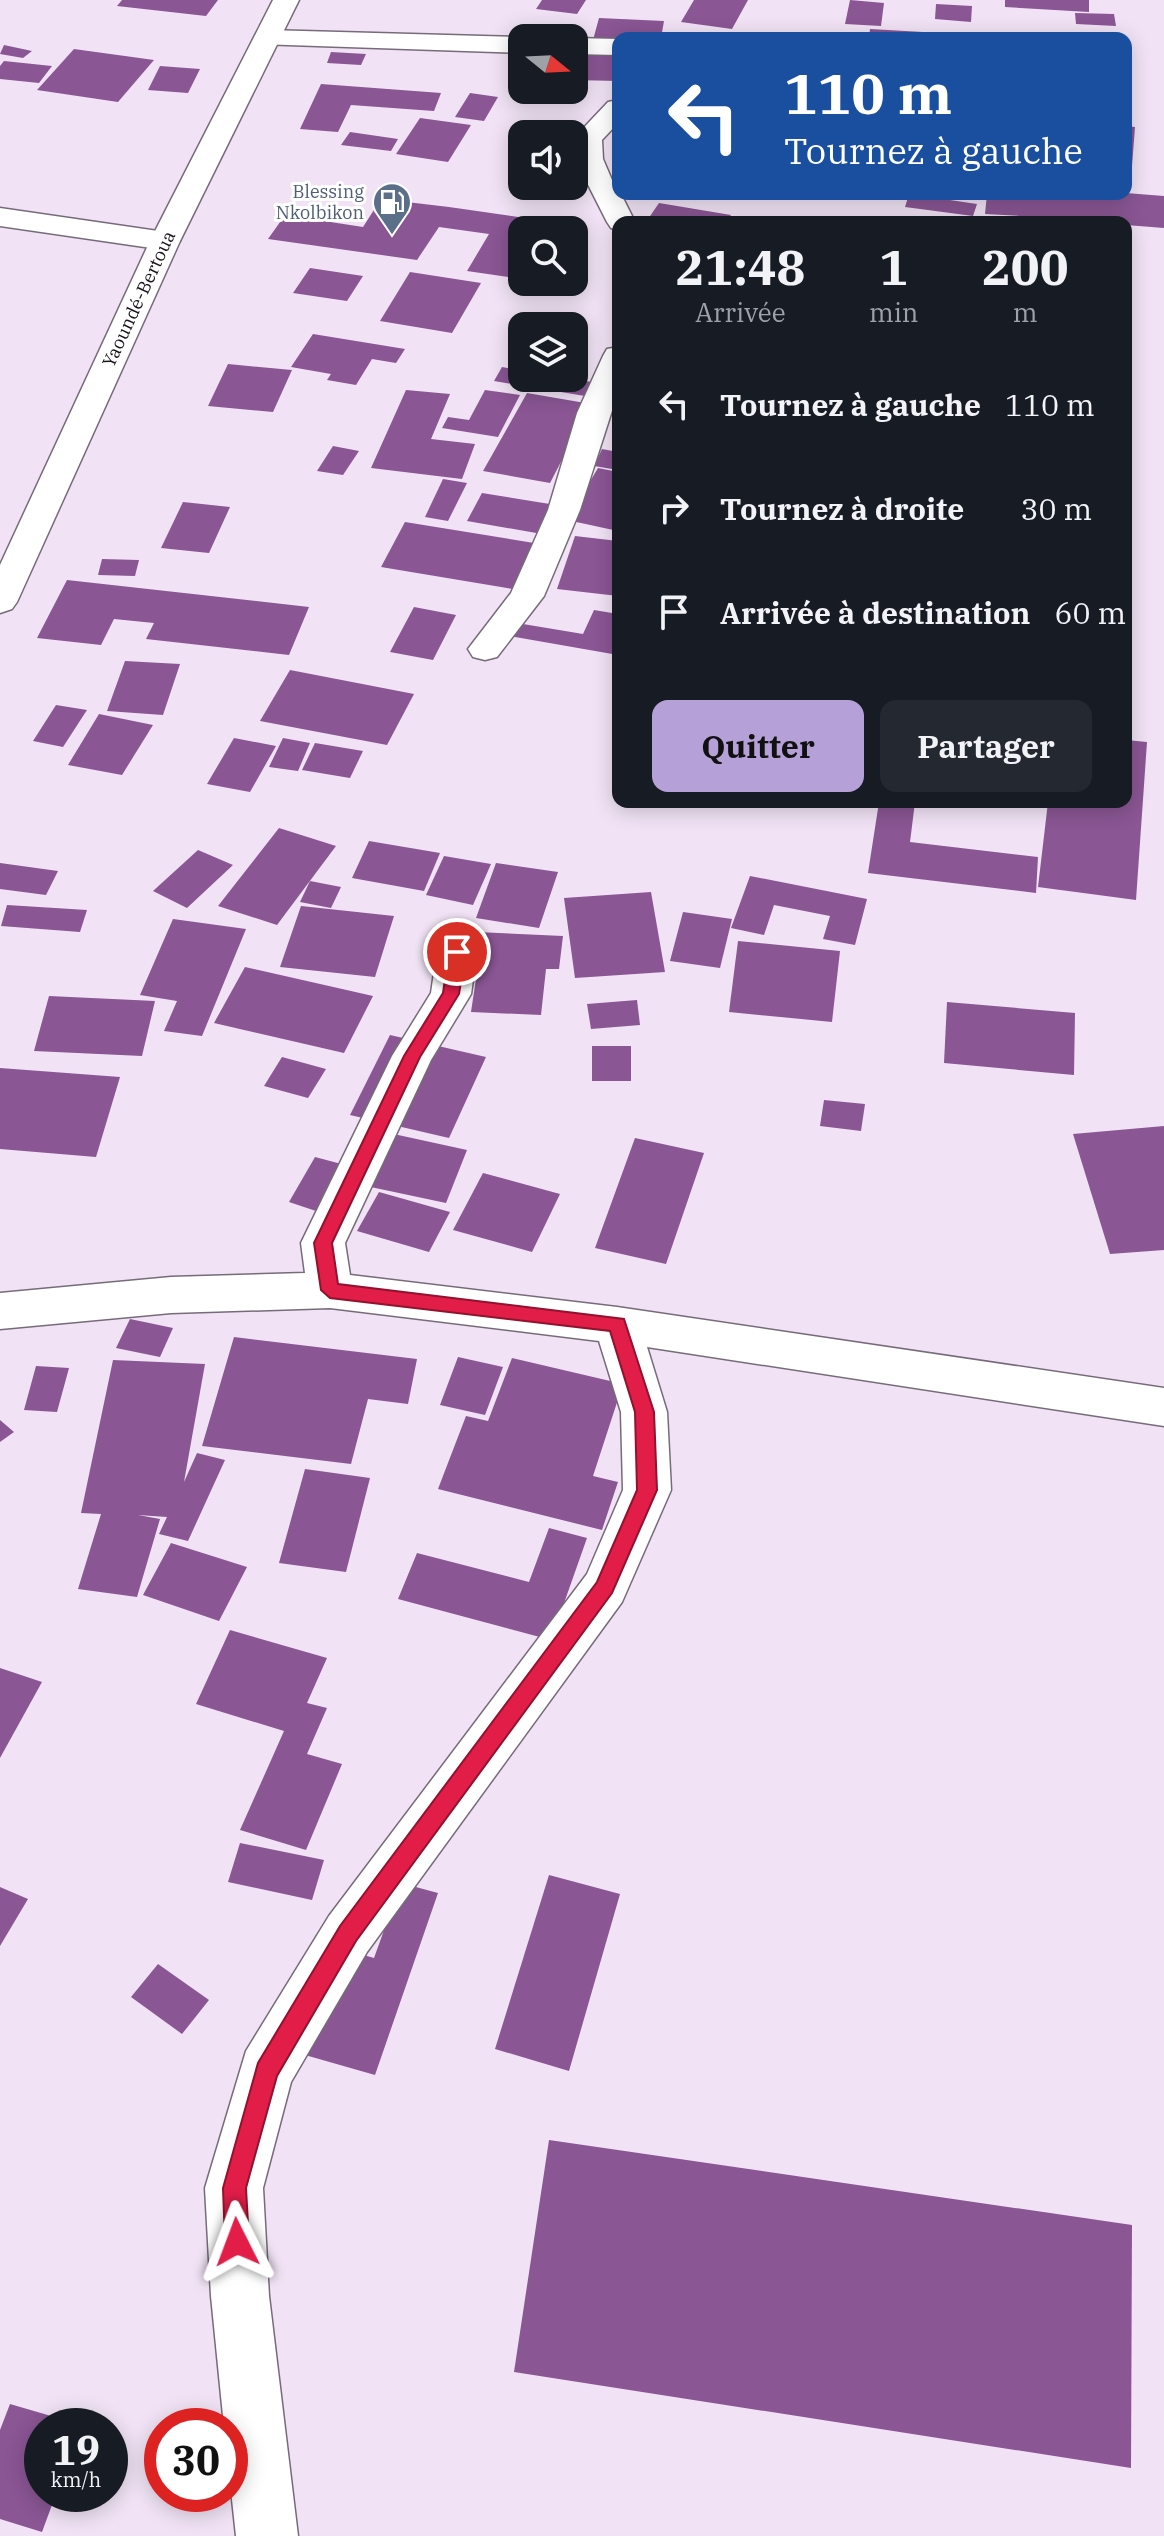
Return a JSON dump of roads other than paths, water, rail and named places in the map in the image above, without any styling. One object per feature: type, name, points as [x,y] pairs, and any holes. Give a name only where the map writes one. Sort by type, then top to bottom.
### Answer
[{"type":"main road","name":"Yaoundé-Bertoua","points":[[0,602],[165,241],[286,0]]},
{"type":"main road","points":[[267,38],[508,45]]},
{"type":"main road","points":[[588,46],[612,47]]},
{"type":"main road","points":[[612,114],[588,138],[589,159],[618,216]]},
{"type":"main road","points":[[0,217],[165,241]]},
{"type":"main road","points":[[485,649],[527,596],[564,510],[593,413],[612,370]]},
{"type":"main road","points":[[330,1290],[323,1243],[412,1056],[451,994],[457,952]]},
{"type":"main road","points":[[0,1311],[171,1295],[330,1290],[617,1325],[1164,1407]]},
{"type":"main road","points":[[267,2536],[240,2296],[234,2188],[266,2071],[348,1934],[605,1587],[647,1490],[644,1412],[617,1325]]},
{"type":"place","name":"Blessing Nkolbikon","points":[[392,236]]}]
